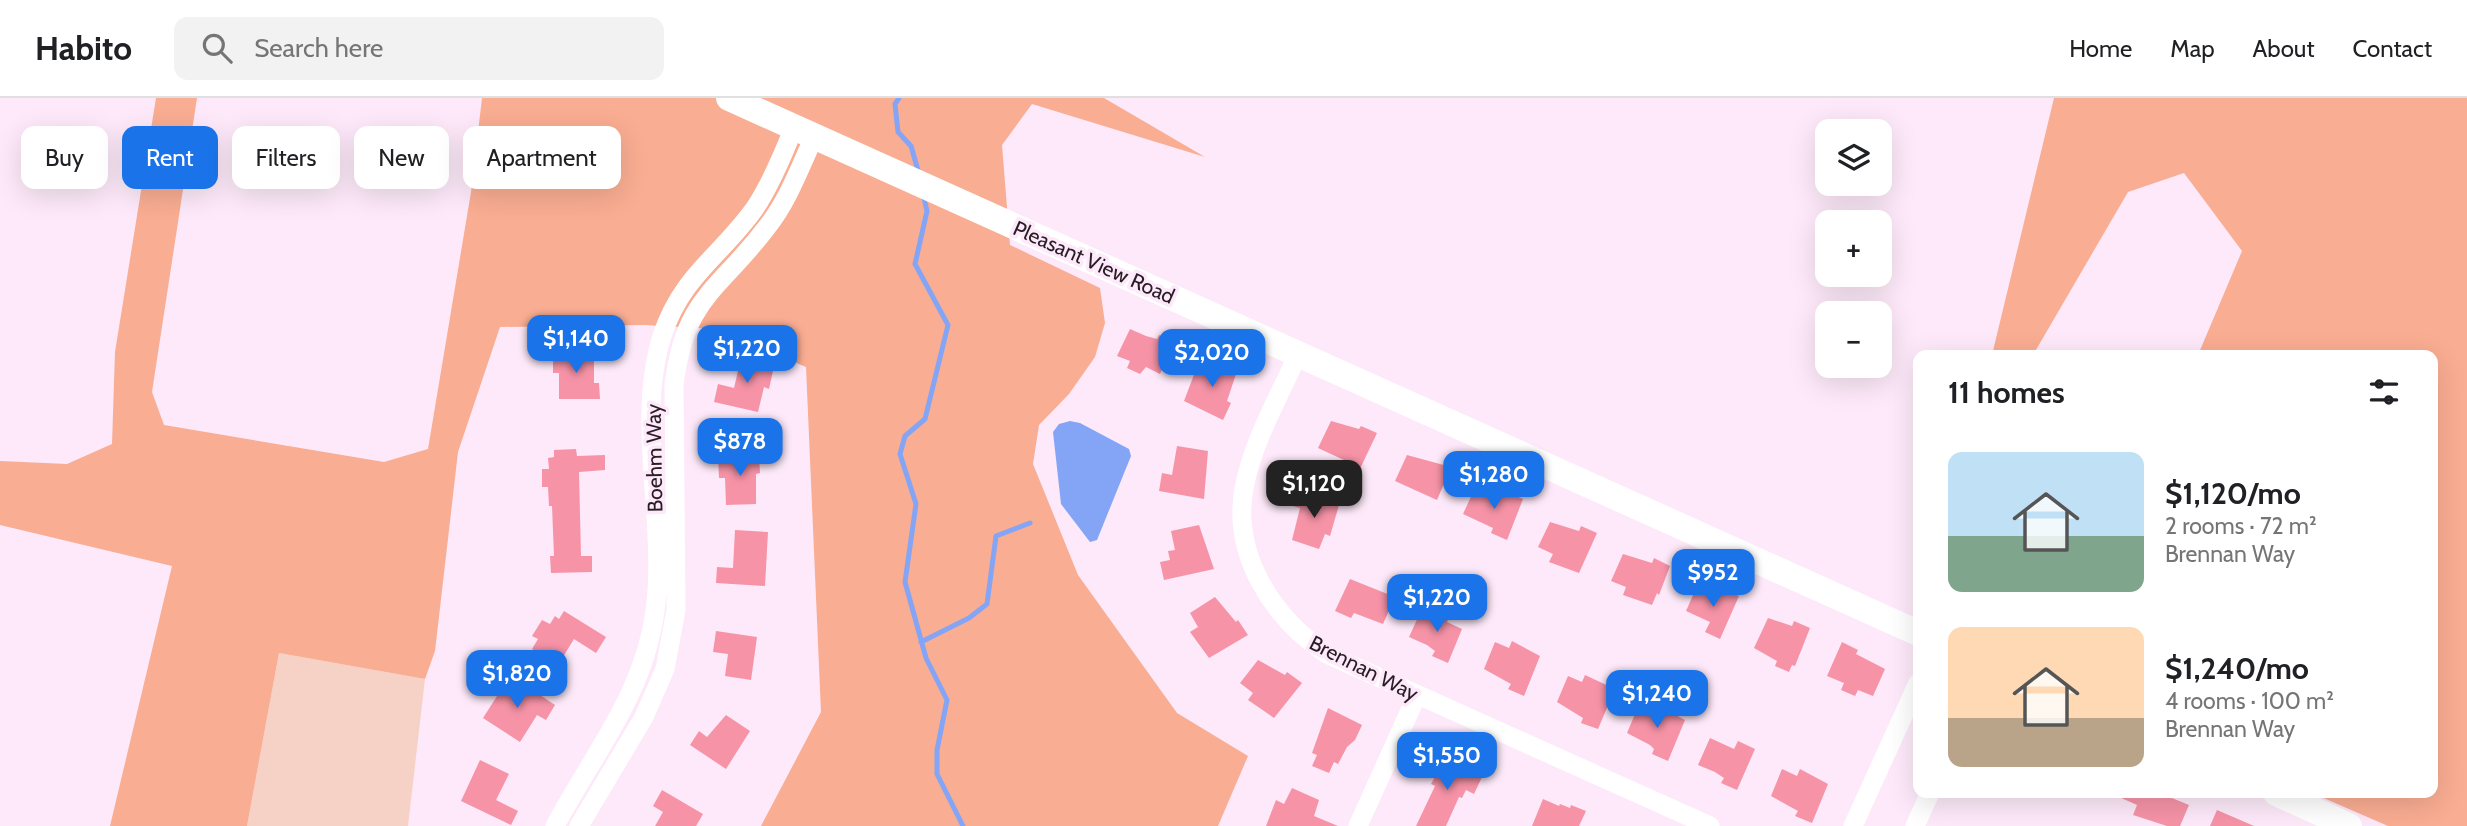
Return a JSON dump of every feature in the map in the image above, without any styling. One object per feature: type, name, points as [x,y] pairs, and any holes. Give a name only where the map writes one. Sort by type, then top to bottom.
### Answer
[{"type":"street","name":"Pleasant View Road","points":[[729,98],[1913,631]]},
{"type":"street","name":"Boehm Way","points":[[555,826],[631,698],[642,670],[656,600],[652,396],[655,363],[671,312],[689,282],[754,210],[804,132]]},
{"type":"street","name":"Boehm Way","points":[[579,826],[635,732],[665,669],[677,596],[674,385],[677,360],[689,321],[706,295],[767,228],[804,132]]},
{"type":"street","points":[[689,282],[706,295]]},
{"type":"street","name":"Brennan Way","points":[[1298,354],[1263,432],[1244,489],[1243,515],[1252,564],[1276,610],[1301,635],[1327,654],[1710,826]]},
{"type":"street","points":[[656,600],[677,596]]},
{"type":"street","points":[[1853,826],[1913,694]]},
{"type":"street","points":[[1358,826],[1417,695]]},
{"type":"street","points":[[614,725],[635,732]]},
{"type":"street","points":[[1915,826],[1928,798]]},
{"type":"street","points":[[2287,798],[2349,826]]},
{"type":"shaded area","points":[[156,98],[197,98],[193,126],[151,126]]},
{"type":"shaded area","points":[[482,98],[1104,98],[1205,157],[1032,104],[1002,145],[1010,245],[1100,288],[1105,323],[1095,357],[1069,394],[1039,425],[1033,464],[1078,575],[1177,713],[1248,756],[1218,826],[761,826],[821,712],[806,367],[715,329],[645,325],[500,327],[458,452],[435,651],[425,679],[279,653],[247,826],[110,826],[172,566],[0,525],[0,461],[67,464],[112,444],[115,352],[141,189],[183,189],[152,392],[164,425],[384,462],[428,449],[471,189],[621,189],[621,126],[479,126]]},
{"type":"shaded area","points":[[2054,98],[2467,98],[2467,826],[2388,826],[2324,798],[2438,798],[2438,350],[2200,350],[2242,251],[2184,173],[2128,192],[2036,350],[1993,350]]},
{"type":"shaded area","points":[[279,653],[425,679],[408,826],[247,826]]},
{"type":"water","points":[[1070,421],[1080,423],[1129,449],[1131,456],[1097,540],[1090,542],[1061,504],[1053,432],[1059,424]]},
{"type":"building","points":[[1130,329],[1157,339],[1159,335],[1174,342],[1160,374],[1146,367],[1140,374],[1127,368],[1130,361],[1117,356]]},
{"type":"building","points":[[559,349],[586,349],[586,356],[594,356],[594,383],[599,383],[600,399],[559,399],[559,373],[553,373],[553,357],[559,357]]},
{"type":"building","points":[[742,354],[768,360],[766,369],[773,371],[769,389],[764,387],[758,412],[714,402],[718,384],[734,388]]},
{"type":"building","points":[[1211,359],[1237,371],[1227,401],[1231,403],[1223,420],[1184,401],[1195,372],[1203,375]]},
{"type":"building","points":[[1331,421],[1359,429],[1361,426],[1377,433],[1358,473],[1344,466],[1346,461],[1318,448]]},
{"type":"building","points":[[1177,446],[1208,451],[1204,499],[1159,491],[1162,473],[1172,475]]},
{"type":"building","points":[[576,449],[577,456],[605,455],[605,470],[579,472],[581,556],[592,556],[592,572],[551,573],[550,556],[554,556],[552,506],[549,506],[548,487],[542,487],[542,469],[549,469],[548,458],[554,457],[554,450]]},
{"type":"building","points":[[759,455],[756,504],[726,505],[725,478],[719,478],[718,456]]},
{"type":"building","points":[[1407,455],[1451,467],[1437,500],[1395,481]]},
{"type":"building","points":[[1475,488],[1505,496],[1507,492],[1523,499],[1507,540],[1491,533],[1493,528],[1463,514]]},
{"type":"building","points":[[1299,491],[1339,505],[1330,536],[1325,534],[1319,549],[1292,540],[1300,508],[1293,506]]},
{"type":"building","points":[[1550,522],[1579,531],[1581,526],[1597,533],[1579,573],[1549,562],[1553,554],[1538,547]]},
{"type":"building","points":[[1199,525],[1214,569],[1164,580],[1160,562],[1170,560],[1168,551],[1175,550],[1171,531]]},
{"type":"building","points":[[735,530],[768,532],[765,586],[716,583],[717,567],[733,568]]},
{"type":"building","points":[[1623,554],[1652,563],[1654,558],[1670,566],[1659,595],[1657,593],[1652,605],[1623,595],[1626,587],[1611,581]]},
{"type":"building","points":[[1350,579],[1395,597],[1383,624],[1354,613],[1351,618],[1335,611]]},
{"type":"building","points":[[1697,586],[1713,593],[1714,589],[1723,593],[1725,590],[1739,596],[1720,639],[1705,632],[1710,622],[1686,611]]},
{"type":"building","points":[[1215,597],[1236,622],[1238,620],[1248,635],[1209,658],[1190,632],[1198,627],[1190,613]]},
{"type":"building","points":[[1435,610],[1449,616],[1447,622],[1462,629],[1448,663],[1432,656],[1435,651],[1427,645],[1409,637],[1421,611],[1433,616]]},
{"type":"building","points":[[564,611],[606,637],[596,653],[574,639],[558,665],[532,649],[538,639],[532,636],[542,620],[550,624],[555,616],[559,619]]},
{"type":"building","points":[[1768,618],[1792,626],[1794,621],[1810,628],[1795,666],[1792,665],[1789,672],[1775,666],[1777,661],[1754,648]]},
{"type":"building","points":[[716,631],[757,637],[751,680],[725,676],[728,654],[713,652]]},
{"type":"building","points":[[1512,641],[1540,656],[1524,696],[1508,689],[1511,684],[1484,669],[1495,642],[1509,648]]},
{"type":"building","points":[[1842,642],[1858,650],[1856,654],[1885,669],[1873,696],[1858,690],[1855,696],[1841,690],[1844,683],[1827,676]]},
{"type":"building","points":[[1258,660],[1285,675],[1287,672],[1302,683],[1274,718],[1248,700],[1253,693],[1240,683]]},
{"type":"building","points":[[1585,675],[1615,689],[1598,729],[1581,723],[1583,718],[1557,702],[1568,676],[1582,682]]},
{"type":"building","points":[[519,681],[555,705],[546,720],[537,715],[520,742],[483,718],[506,682],[514,688]]},
{"type":"building","points":[[1657,705],[1685,720],[1668,761],[1652,754],[1654,749],[1650,745],[1627,733],[1638,707],[1654,713]]},
{"type":"building","points":[[1328,708],[1362,725],[1355,740],[1347,747],[1338,764],[1334,762],[1329,773],[1312,766],[1317,755],[1312,753]]},
{"type":"building","points":[[726,715],[750,731],[726,769],[690,745],[699,731],[707,737]]},
{"type":"building","points":[[1710,738],[1734,749],[1738,741],[1755,749],[1737,790],[1721,783],[1724,778],[1715,772],[1698,765]]},
{"type":"building","points":[[1437,757],[1482,777],[1474,794],[1466,790],[1462,798],[1459,797],[1446,826],[1416,826],[1435,786],[1431,784],[1436,775],[1430,772]]},
{"type":"building","points":[[480,760],[509,774],[496,800],[518,811],[511,825],[461,801]]},
{"type":"building","points":[[1782,769],[1797,776],[1800,769],[1828,784],[1812,823],[1795,816],[1798,811],[1771,796]]},
{"type":"building","points":[[1292,788],[1319,800],[1314,816],[1338,826],[1266,826],[1276,800],[1284,804]]},
{"type":"building","points":[[662,790],[703,814],[696,826],[655,826],[663,812],[653,806]]},
{"type":"building","points":[[2121,798],[2172,798],[2189,805],[2180,826],[2167,826],[2133,815],[2137,805]]},
{"type":"building","points":[[1543,799],[1559,806],[1560,804],[1570,808],[1571,805],[1586,811],[1579,826],[1532,826]]},
{"type":"building","points":[[2217,810],[2254,826],[2210,826]]},
{"type":"waterway","points":[[899,98],[895,104],[898,132],[911,146],[919,174]]},
{"type":"waterway","points":[[923,194],[927,211],[915,264],[948,325],[925,419],[905,436],[900,454],[916,504],[905,582],[926,658],[947,700],[937,750],[937,774],[963,826]]},
{"type":"waterway","points":[[921,642],[969,618],[987,604],[996,536],[1030,523]]}]
